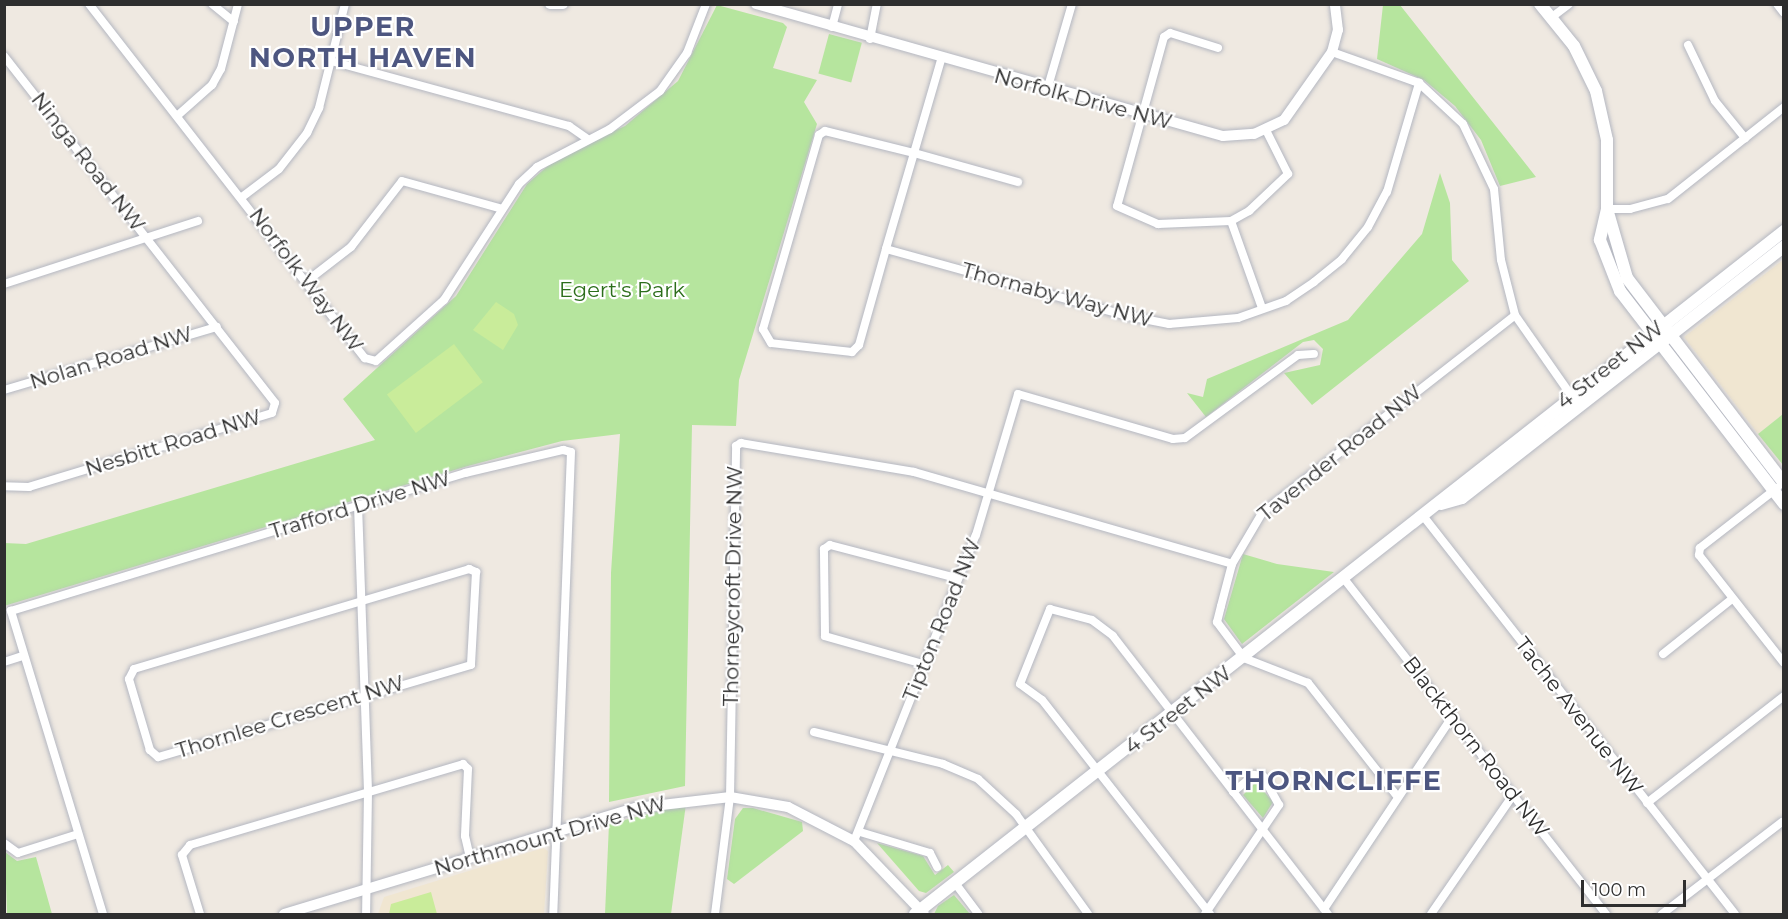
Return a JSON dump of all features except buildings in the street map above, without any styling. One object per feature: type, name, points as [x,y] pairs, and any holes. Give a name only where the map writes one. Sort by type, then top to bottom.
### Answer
[{"type":"main road","points":[[1540,4],[1581,57],[1596,91],[1607,140],[1607,209],[1621,266],[1661,334],[1780,486],[1784,504]]},
{"type":"main road","points":[[1607,209],[1600,225],[1603,254],[1632,308],[1638,326],[1634,347]]},
{"type":"main road","name":"4 Street NW","points":[[920,913],[1424,517],[1441,504],[1462,498],[1634,347],[1661,334],[1784,231]]},
{"type":"main road","name":"4 Street NW","points":[[1575,400],[1661,334],[1784,246]]},
{"type":"main road","points":[[1632,308],[1661,334]]},
{"type":"street","name":"Norfolk Way NW","points":[[89,4],[242,197],[365,358],[376,361],[450,293],[502,210],[537,167],[586,138],[634,114],[660,91],[687,53],[706,4]]},
{"type":"street","points":[[212,4],[234,22]]},
{"type":"street","points":[[177,116],[212,85],[238,4]]},
{"type":"street","points":[[242,197],[279,169],[307,133],[331,61],[345,4]]},
{"type":"street","points":[[550,4],[563,4]]},
{"type":"street","name":"Norfolk Drive NW","points":[[756,4],[1047,90],[1223,136],[1266,130],[1284,120],[1332,52],[1338,30],[1335,4]]},
{"type":"street","points":[[832,27],[838,4]]},
{"type":"street","points":[[870,39],[877,4]]},
{"type":"street","points":[[1047,90],[1071,4]]},
{"type":"street","points":[[1552,17],[1569,4]]},
{"type":"street","points":[[1777,4],[1784,13]]},
{"type":"street","points":[[1218,48],[1170,33],[1164,37],[1116,206],[1158,224],[1231,221],[1288,174],[1266,130]]},
{"type":"street","points":[[1688,45],[1715,101],[1744,138]]},
{"type":"street","points":[[1332,52],[1419,83],[1463,124],[1485,161],[1515,315],[1575,400]]},
{"type":"street","name":"Ninga Road NW","points":[[4,56],[150,240]]},
{"type":"street","points":[[941,60],[914,153],[886,249],[859,345],[852,352],[771,344],[763,329],[819,135],[825,131],[914,153],[1018,182]]},
{"type":"street","points":[[331,61],[568,126],[586,138]]},
{"type":"street","name":"Thornaby Way NW","points":[[886,249],[1168,324],[1238,318],[1314,282],[1342,259],[1368,226],[1387,192],[1419,83]]},
{"type":"street","points":[[1607,209],[1659,203],[1784,107]]},
{"type":"street","points":[[307,281],[351,247],[402,181],[502,210]]},
{"type":"street","points":[[4,284],[150,240],[198,221]]},
{"type":"street","points":[[1231,221],[1262,308]]},
{"type":"street","name":"Nesbitt Road NW","points":[[4,486],[29,487],[272,413],[275,403],[150,240]]},
{"type":"street","name":"Tavender Road NW","points":[[1244,658],[1217,622],[1232,564],[1262,513],[1515,315]]},
{"type":"street","name":"Nolan Road NW","points":[[4,390],[217,327]]},
{"type":"street","name":"Tipton Road NW","points":[[857,836],[991,494],[1018,394],[1173,440],[1185,438],[1299,355],[1314,354]]},
{"type":"street","name":"Thorneycroft Drive NW","points":[[715,915],[730,797],[736,446],[772,446],[865,460],[1232,564]]},
{"type":"street","name":"Trafford Drive NW","points":[[103,915],[22,656],[11,611],[465,473],[571,452],[553,915]]},
{"type":"street","points":[[1780,486],[1700,548],[1699,555],[1784,663]]},
{"type":"street","points":[[358,506],[368,792],[366,915]]},
{"type":"street","name":"Tache Avenue NW","points":[[1424,517],[1735,915]]},
{"type":"street","points":[[923,664],[825,636],[824,549],[830,545],[957,578]]},
{"type":"street","name":"Thornlee Crescent NW","points":[[469,568],[476,572],[471,665],[364,693],[158,756],[150,750],[129,679],[135,669],[469,568]]},
{"type":"street","name":"Blackthorn Road NW","points":[[1345,580],[1606,915]]},
{"type":"street","points":[[1663,654],[1732,599]]},
{"type":"street","points":[[1233,792],[1254,775],[1263,776],[1274,791],[1279,805],[1262,830],[1207,914],[1042,700],[1020,684],[1047,610],[1057,608],[1103,627],[1233,792],[1262,830],[1326,912],[1397,796],[1452,717]]},
{"type":"street","points":[[4,662],[22,656]]},
{"type":"street","points":[[1244,658],[1312,687],[1397,796]]},
{"type":"street","points":[[1647,803],[1784,696]]},
{"type":"street","points":[[814,732],[891,751],[978,779],[1026,828],[1088,915]]},
{"type":"street","points":[[200,915],[182,855],[190,845],[463,764],[468,769],[465,836],[470,857]]},
{"type":"street","points":[[1431,915],[1513,795]]},
{"type":"street","name":"Northmount Drive NW","points":[[284,915],[557,830],[674,800],[730,797],[788,807],[857,836],[920,913]]},
{"type":"street","points":[[1662,915],[1782,822]]},
{"type":"street","points":[[4,843],[18,853],[78,834]]},
{"type":"street","points":[[857,836],[930,853],[937,867]]},
{"type":"street","points":[[955,884],[978,915]]},
{"type":"shaded area","points":[[1783,260],[1783,414],[1758,434],[1684,337]]},
{"type":"shaded area","points":[[543,848],[548,851],[544,914],[378,914],[384,897]]},
{"type":"green space","name":"Egert's Park","points":[[717,5],[783,23],[787,27],[773,68],[817,80],[804,102],[817,124],[739,380],[736,426],[692,425],[685,786],[609,802],[611,573],[620,434],[562,441],[468,466],[4,606],[4,543],[26,544],[375,440],[343,399],[456,296],[527,184],[558,157],[625,126],[678,81]]},
{"type":"green space","points":[[1383,5],[1400,5],[1536,177],[1500,186],[1481,140],[1455,106],[1424,80],[1377,59]]},
{"type":"green space","points":[[829,34],[862,43],[851,82],[818,74]]},
{"type":"green space","points":[[1440,173],[1450,203],[1452,260],[1469,281],[1312,405],[1284,373],[1320,365],[1323,349],[1314,340],[1303,342],[1206,417],[1187,393],[1203,397],[1207,379],[1348,320],[1422,234]]},
{"type":"green space","points":[[496,302],[514,314],[518,325],[503,350],[473,330]]},
{"type":"green space","points":[[454,344],[483,382],[416,433],[387,395]]},
{"type":"green space","points":[[1783,414],[1783,465],[1758,434]]},
{"type":"green space","points":[[1243,554],[1277,564],[1334,572],[1242,644],[1224,619]]},
{"type":"green space","points":[[1256,782],[1273,802],[1263,818],[1243,795]]},
{"type":"green space","points":[[686,804],[671,914],[605,914],[609,824]]},
{"type":"green space","points":[[743,808],[753,808],[802,822],[803,831],[734,884],[727,879],[735,819]]},
{"type":"green space","points":[[877,843],[923,856],[935,875],[948,865],[954,872],[926,893],[919,891]]},
{"type":"green space","points":[[5,852],[17,861],[36,857],[52,914],[7,914]]},
{"type":"green space","points":[[431,892],[437,914],[389,914],[391,904]]},
{"type":"green space","points":[[954,895],[970,914],[934,914],[938,906]]},
{"type":"district","name":"UPPER NORTH HAVEN","points":[[363,42]]},
{"type":"district","name":"THORNCLIFFE","points":[[1334,781]]}]
